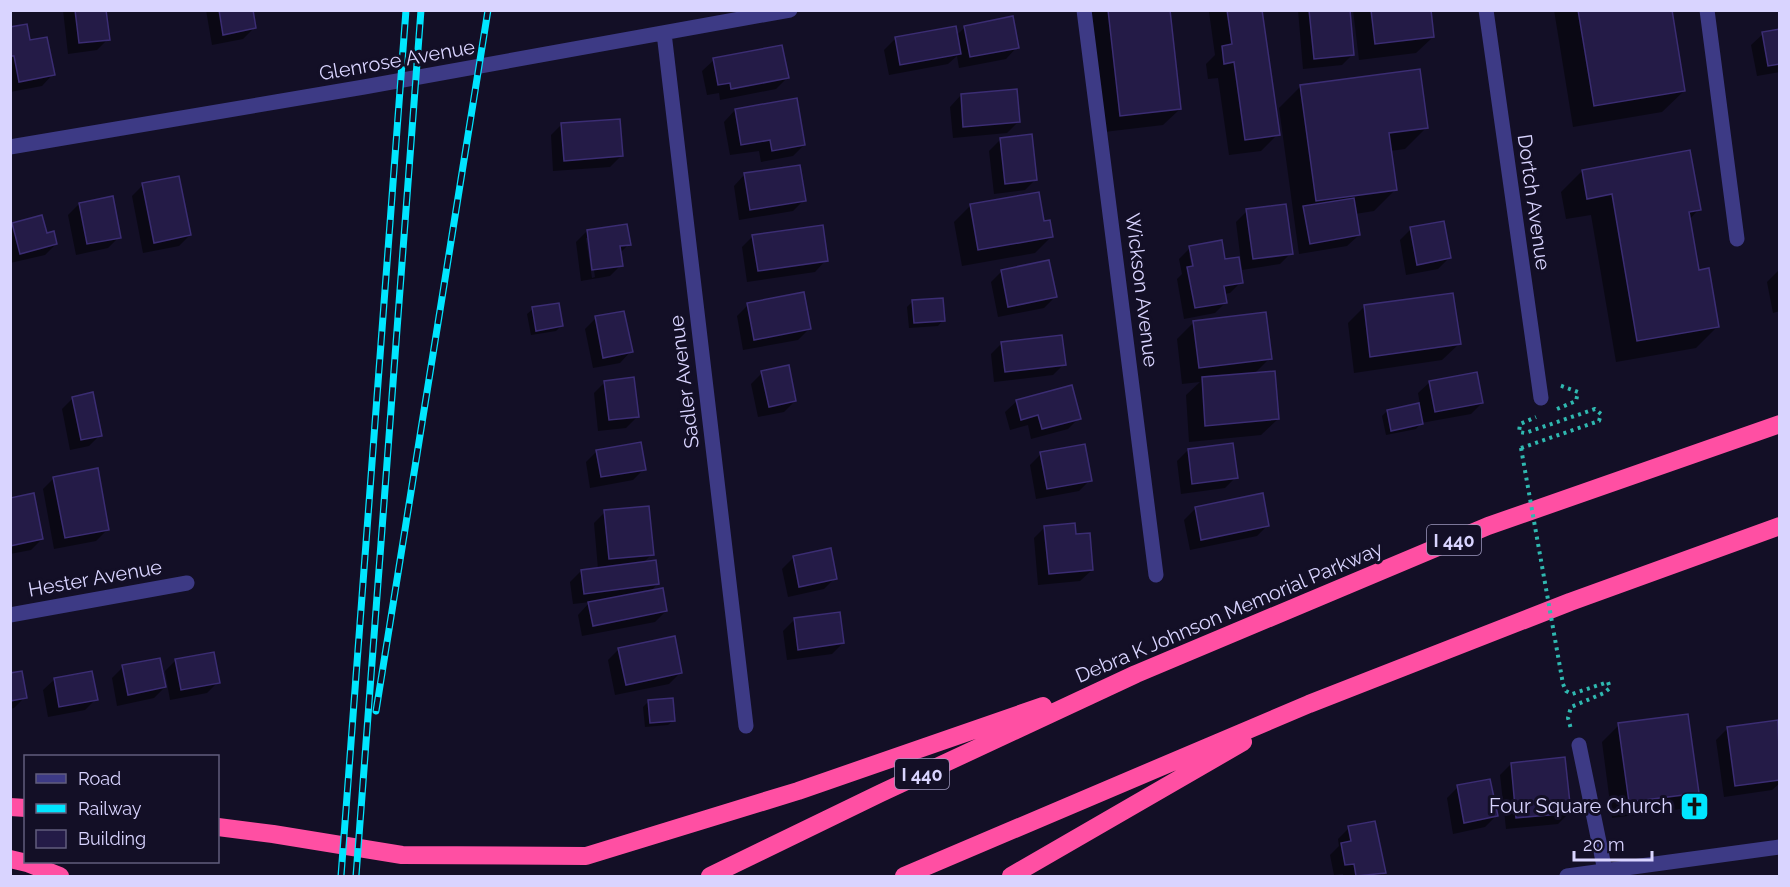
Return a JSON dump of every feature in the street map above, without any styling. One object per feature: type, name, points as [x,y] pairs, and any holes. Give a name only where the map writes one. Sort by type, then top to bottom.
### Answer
[{"type":"highway","name":"Debra K Johnson Memorial Parkway","points":[[710,876],[1136,674],[1488,526],[1779,424]]},
{"type":"highway","points":[[904,876],[1309,704],[1570,602],[1779,526]]},
{"type":"highway","points":[[219,827],[402,855],[586,856],[798,791],[1136,674]]},
{"type":"highway","points":[[1011,876],[1309,704]]},
{"type":"highway","points":[[27,863],[60,876]]},
{"type":"street","name":"Glenrose Avenue","points":[[10,147],[664,33],[730,16],[790,10]]},
{"type":"street","name":"Wickson Avenue","points":[[1084,10],[1156,575]]},
{"type":"street","name":"Dortch Avenue","points":[[1486,10],[1540,398]]},
{"type":"street","points":[[1707,10],[1737,239]]},
{"type":"street","name":"Sadler Avenue","points":[[664,33],[746,726]]},
{"type":"street","name":"Hester Avenue","points":[[10,615],[187,583]]},
{"type":"street","points":[[1579,745],[1605,871]]},
{"type":"street","points":[[1567,876],[1779,847]]},
{"type":"path","points":[[1538,377],[1578,392],[1576,401],[1548,412]]},
{"type":"path","points":[[1539,416],[1520,424],[1519,432],[1525,433],[1595,409],[1600,414],[1599,421],[1521,448],[1563,684],[1566,691],[1572,694],[1608,682],[1610,688],[1604,693],[1571,707],[1568,718],[1572,733],[1579,745]]},
{"type":"building","points":[[75,10],[106,10],[110,40],[79,43]]},
{"type":"building","points":[[219,10],[253,10],[256,28],[223,35]]},
{"type":"building","points":[[1108,10],[1170,10],[1181,109],[1120,116]]},
{"type":"building","points":[[1227,10],[1262,10],[1280,135],[1245,140],[1234,62],[1224,64],[1222,46],[1232,44]]},
{"type":"building","points":[[1309,10],[1350,10],[1354,55],[1314,59]]},
{"type":"building","points":[[1371,10],[1431,10],[1434,37],[1375,44]]},
{"type":"building","points":[[1578,10],[1672,10],[1685,91],[1594,106]]},
{"type":"building","points":[[1013,16],[1019,48],[970,57],[964,26]]},
{"type":"building","points":[[27,24],[30,40],[47,37],[55,75],[19,82],[14,56],[10,56],[10,27]]},
{"type":"building","points":[[956,26],[961,54],[900,65],[895,37]]},
{"type":"building","points":[[1780,29],[1780,64],[1768,66],[1762,32]]},
{"type":"building","points":[[782,45],[789,78],[731,89],[730,83],[718,85],[713,58]]},
{"type":"building","points":[[1420,69],[1428,128],[1389,133],[1397,190],[1316,201],[1300,85]]},
{"type":"building","points":[[1017,89],[1020,122],[963,127],[961,94]]},
{"type":"building","points":[[797,98],[805,145],[772,151],[770,140],[741,145],[735,109]]},
{"type":"building","points":[[620,119],[623,156],[564,161],[561,123]]},
{"type":"building","points":[[1032,134],[1037,180],[1005,184],[1000,138]]},
{"type":"building","points":[[1690,150],[1701,210],[1689,212],[1699,270],[1709,268],[1719,327],[1637,341],[1612,194],[1587,199],[1582,170]]},
{"type":"building","points":[[800,165],[806,201],[750,210],[744,173]]},
{"type":"building","points":[[179,176],[191,235],[154,243],[142,183]]},
{"type":"building","points":[[1039,192],[1044,221],[1050,220],[1053,237],[978,250],[970,204]]},
{"type":"building","points":[[113,196],[121,238],[87,244],[79,203]]},
{"type":"building","points":[[1354,198],[1360,235],[1310,244],[1303,206]]},
{"type":"building","points":[[1286,204],[1293,254],[1253,259],[1246,209]]},
{"type":"building","points":[[42,215],[47,233],[54,231],[57,244],[20,254],[12,223]]},
{"type":"building","points":[[1444,221],[1451,258],[1417,265],[1410,227]]},
{"type":"building","points":[[627,224],[631,245],[620,246],[623,266],[592,270],[587,230]]},
{"type":"building","points":[[823,225],[828,261],[758,271],[752,235]]},
{"type":"building","points":[[1222,240],[1225,259],[1239,257],[1243,283],[1224,286],[1227,303],[1195,308],[1187,267],[1193,266],[1189,246]]},
{"type":"building","points":[[1049,260],[1057,297],[1008,307],[1001,270]]},
{"type":"building","points":[[804,292],[811,329],[754,340],[747,303]]},
{"type":"building","points":[[1453,293],[1461,344],[1370,357],[1364,305]]},
{"type":"building","points":[[943,298],[945,321],[914,323],[912,300]]},
{"type":"building","points":[[559,303],[563,326],[536,331],[532,307]]},
{"type":"building","points":[[624,311],[633,352],[603,358],[595,316]]},
{"type":"building","points":[[1266,312],[1272,359],[1199,368],[1193,321]]},
{"type":"building","points":[[1062,335],[1066,365],[1005,372],[1001,342]]},
{"type":"building","points":[[789,365],[796,401],[769,407],[761,371]]},
{"type":"building","points":[[1275,371],[1279,419],[1205,426],[1202,377]]},
{"type":"building","points":[[1477,372],[1483,403],[1435,412],[1429,381]]},
{"type":"building","points":[[634,377],[639,417],[609,420],[604,381]]},
{"type":"building","points":[[1072,385],[1081,419],[1042,429],[1038,415],[1021,420],[1016,400]]},
{"type":"building","points":[[93,392],[102,436],[81,440],[72,397]]},
{"type":"building","points":[[1419,403],[1423,424],[1391,431],[1387,410]]},
{"type":"building","points":[[641,442],[646,470],[601,477],[596,450]]},
{"type":"building","points":[[1233,443],[1238,478],[1192,484],[1188,449]]},
{"type":"building","points":[[1085,444],[1092,481],[1047,489],[1040,452]]},
{"type":"building","points":[[98,468],[109,530],[65,538],[53,477]]},
{"type":"building","points":[[34,493],[43,539],[10,546],[10,498]]},
{"type":"building","points":[[1263,493],[1269,526],[1201,540],[1195,507]]},
{"type":"building","points":[[649,506],[654,555],[609,559],[604,510]]},
{"type":"building","points":[[1075,523],[1076,534],[1090,533],[1093,570],[1049,574],[1044,526]]},
{"type":"building","points":[[831,548],[837,579],[799,587],[793,556]]},
{"type":"building","points":[[656,560],[659,584],[584,594],[581,570]]},
{"type":"building","points":[[663,588],[667,611],[593,626],[588,602]]},
{"type":"building","points":[[840,612],[844,643],[798,650],[794,618]]},
{"type":"building","points":[[675,636],[682,673],[626,685],[618,648]]},
{"type":"building","points":[[214,652],[220,683],[181,690],[175,659]]},
{"type":"building","points":[[160,658],[166,687],[128,695],[122,665]]},
{"type":"building","points":[[22,671],[27,698],[10,701],[10,673]]},
{"type":"building","points":[[92,671],[98,700],[59,707],[54,678]]},
{"type":"building","points":[[673,698],[675,721],[650,723],[648,700]]},
{"type":"building","points":[[1688,714],[1699,793],[1629,802],[1618,723]]},
{"type":"building","points":[[1778,720],[1780,780],[1735,786],[1727,727]]},
{"type":"building","points":[[1565,757],[1571,813],[1516,818],[1511,763]]},
{"type":"building","points":[[1490,779],[1498,816],[1464,823],[1457,785]]},
{"type":"building","points":[[1375,821],[1386,873],[1356,876],[1354,864],[1345,865],[1341,843],[1351,841],[1348,826]]},
{"type":"railway","points":[[341,876],[406,10]]},
{"type":"railway","points":[[356,876],[421,10]]},
{"type":"railway","points":[[376,711],[488,10]]},
{"type":"place","name":"Four Square Church","points":[[1694,806]]}]
